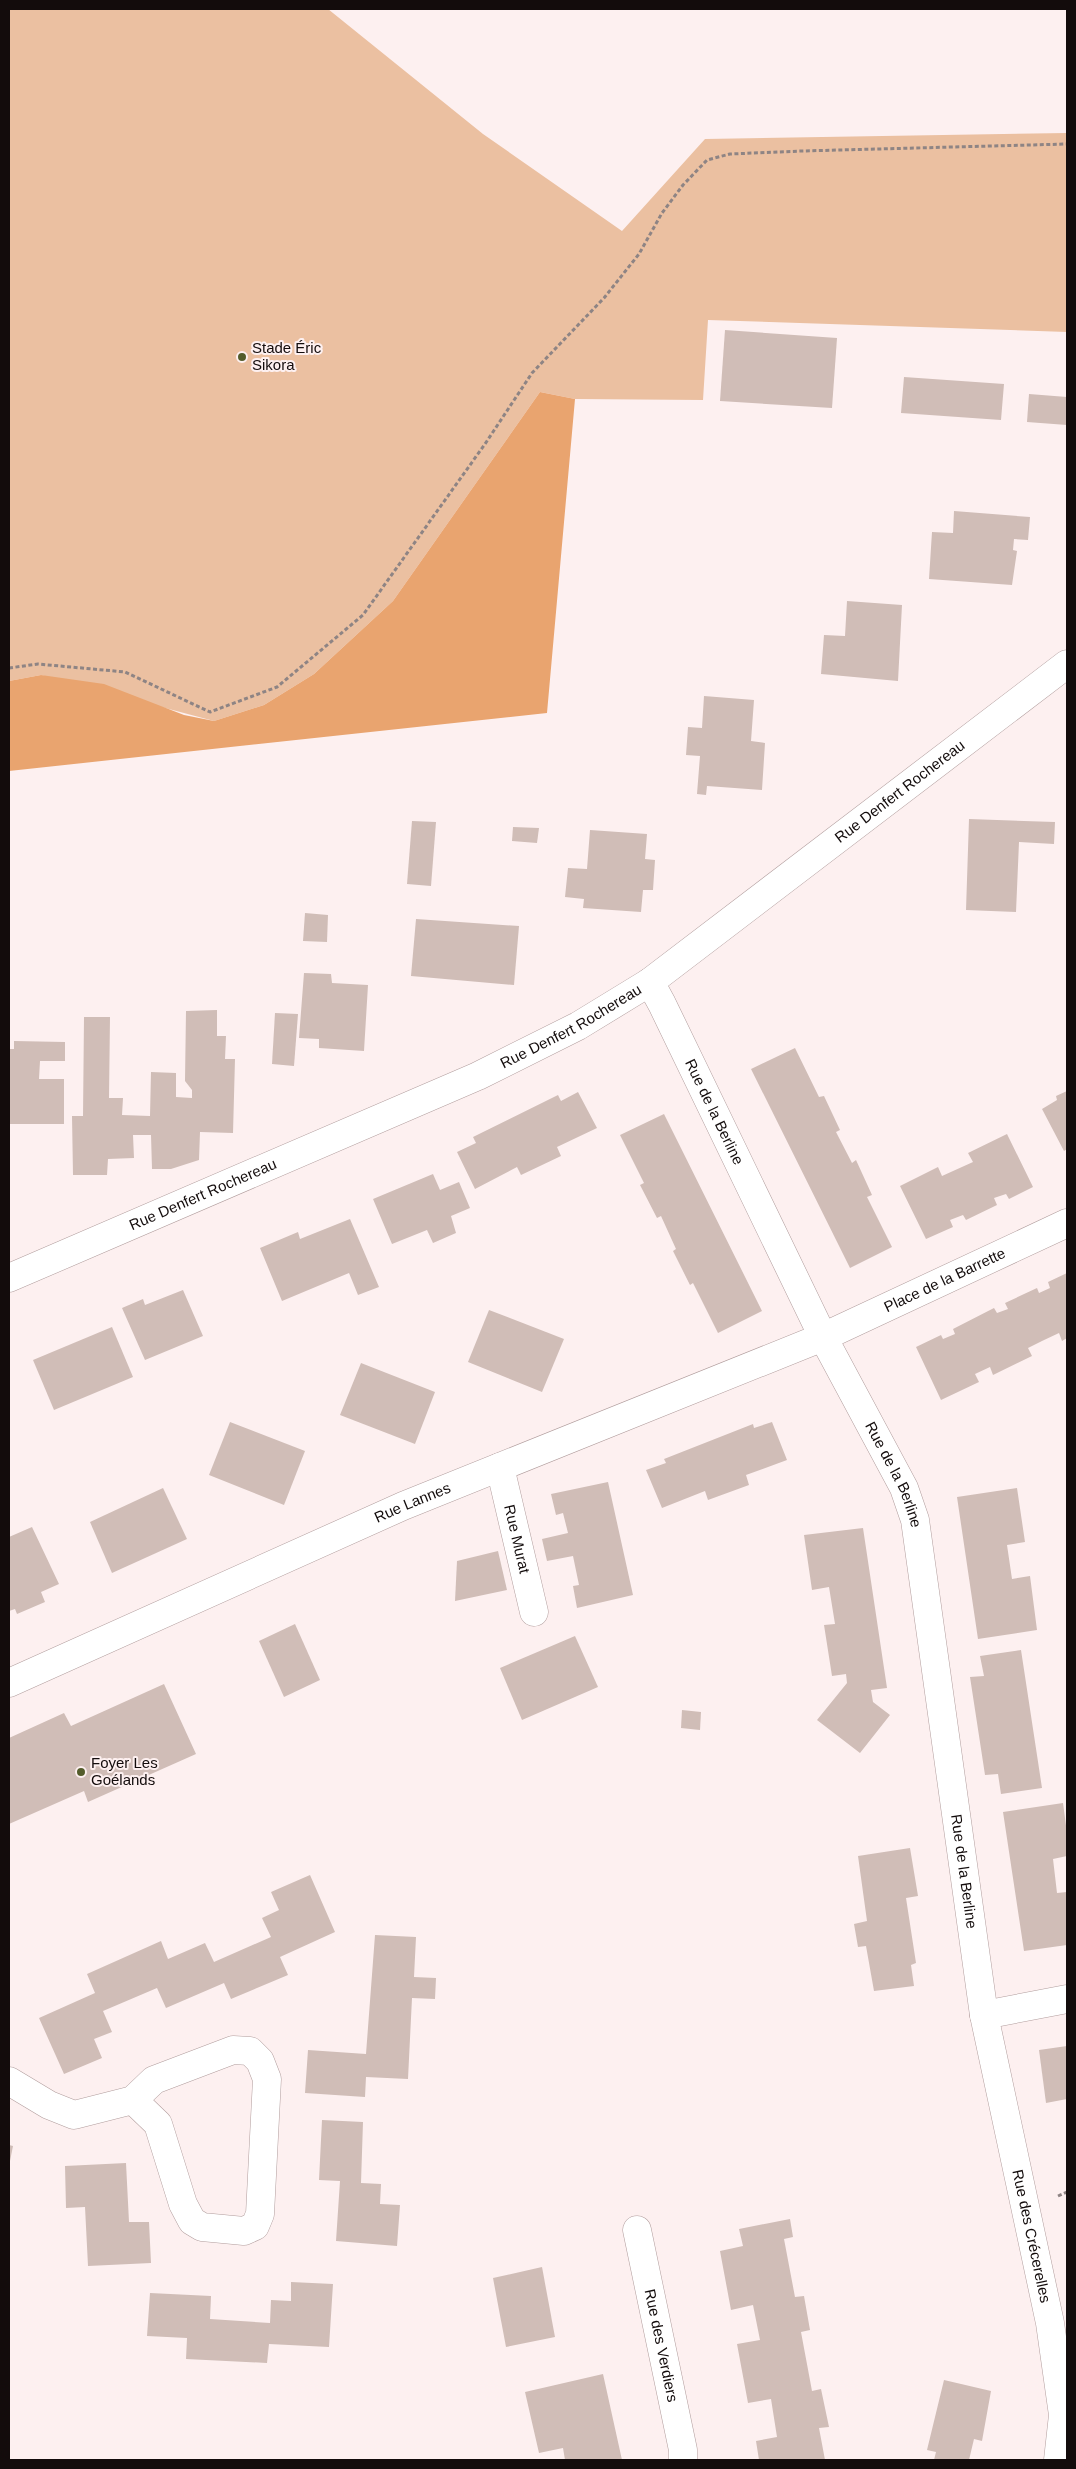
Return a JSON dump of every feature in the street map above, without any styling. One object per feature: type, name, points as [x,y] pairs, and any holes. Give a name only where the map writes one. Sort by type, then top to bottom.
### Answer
[{"type":"street","name":"Rue Denfert Rochereau","points":[[9,1278],[478,1076],[578,1026],[650,982],[1067,664]]},
{"type":"street","name":"Rue de la Berline","points":[[650,982],[822,1337],[904,1488],[915,1520],[984,2015]]},
{"type":"street","name":"Place de la Barrette","points":[[822,1337],[1067,1223]]},
{"type":"street","name":"Rue Lannes","points":[[9,1683],[403,1506],[822,1337]]},
{"type":"street","name":"Rue Murat","points":[[500,1467],[534,1612]]},
{"type":"street","points":[[984,2015],[1067,1999]]},
{"type":"street","name":"Rue des Crécerelles","points":[[984,2015],[1050,2323],[1063,2415],[1058,2460]]},
{"type":"street","points":[[9,2081],[49,2105],[74,2115],[133,2100],[154,2080],[233,2050],[250,2052],[260,2060],[267,2079],[260,2214],[255,2226],[244,2231],[202,2227],[192,2221],[183,2204],[158,2124],[133,2100]]},
{"type":"street","name":"Rue des Verdiers","points":[[637,2230],[683,2450],[683,2460]]},
{"type":"path","points":[[9,668],[38,664],[125,672],[210,712],[277,687],[363,615],[485,444],[532,373],[604,298],[639,254],[662,213],[683,185],[707,160],[730,154],[775,152],[1067,144]]},
{"type":"shaded area","points":[[9,9],[328,9],[483,134],[622,231],[705,139],[1067,133],[1067,332],[708,320],[703,400],[575,399],[540,392],[393,601],[314,674],[264,705],[214,721],[41,675],[9,681]]},
{"type":"shaded area","points":[[540,392],[575,399],[547,713],[9,771],[9,681],[41,675],[104,684],[184,715],[214,721],[264,705],[314,674],[393,601]]},
{"type":"building","points":[[725,330],[837,338],[832,408],[720,401]]},
{"type":"building","points":[[904,377],[1004,384],[1001,420],[901,413]]},
{"type":"building","points":[[1029,394],[1067,397],[1067,425],[1027,422]]},
{"type":"building","points":[[954,511],[1030,517],[1028,540],[1014,539],[1013,550],[1017,551],[1012,585],[929,579],[932,532],[953,533]]},
{"type":"building","points":[[847,601],[902,605],[898,681],[821,674],[824,635],[845,636]]},
{"type":"building","points":[[704,696],[754,700],[751,741],[765,743],[762,790],[707,786],[706,795],[697,794],[700,756],[686,755],[688,727],[702,728]]},
{"type":"building","points":[[969,819],[1055,822],[1054,844],[1019,842],[1016,912],[966,910]]},
{"type":"building","points":[[412,821],[436,822],[431,886],[407,884]]},
{"type":"building","points":[[513,827],[539,828],[537,843],[512,841]]},
{"type":"building","points":[[590,830],[647,834],[645,859],[655,860],[653,890],[643,890],[641,912],[583,908],[584,899],[565,897],[568,868],[587,869]]},
{"type":"building","points":[[305,913],[328,915],[327,942],[303,941]]},
{"type":"building","points":[[416,919],[519,926],[514,985],[411,976]]},
{"type":"building","points":[[304,973],[331,974],[332,983],[368,985],[364,1051],[319,1048],[319,1039],[299,1038]]},
{"type":"building","points":[[217,1010],[217,1036],[226,1036],[225,1059],[235,1059],[233,1133],[200,1132],[199,1160],[171,1169],[152,1169],[151,1135],[133,1135],[134,1158],[108,1159],[107,1175],[73,1175],[72,1116],[83,1116],[84,1017],[110,1017],[109,1098],[123,1098],[122,1115],[150,1116],[151,1072],[176,1073],[176,1097],[192,1098],[192,1090],[185,1081],[186,1011]]},
{"type":"building","points":[[275,1013],[298,1014],[294,1066],[272,1064]]},
{"type":"building","points":[[14,1041],[65,1042],[65,1061],[40,1061],[39,1079],[64,1079],[64,1124],[9,1124],[9,1049],[14,1049]]},
{"type":"building","points":[[795,1048],[819,1097],[824,1096],[840,1130],[836,1132],[852,1163],[856,1160],[872,1195],[867,1197],[892,1247],[850,1268],[751,1069]]},
{"type":"building","points":[[1067,1091],[1067,1149],[1064,1151],[1042,1109],[1057,1100],[1056,1096]]},
{"type":"building","points":[[578,1092],[597,1128],[557,1147],[561,1156],[521,1175],[517,1167],[475,1189],[457,1152],[476,1143],[473,1137],[558,1095],[561,1101]]},
{"type":"building","points":[[664,1114],[762,1311],[718,1333],[693,1283],[690,1285],[673,1251],[676,1249],[661,1216],[657,1218],[640,1185],[644,1183],[620,1135]]},
{"type":"building","points":[[1007,1134],[1033,1187],[1009,1199],[1006,1194],[994,1198],[997,1205],[966,1220],[963,1215],[950,1220],[953,1227],[926,1239],[900,1186],[938,1167],[942,1176],[973,1162],[968,1153]]},
{"type":"building","points":[[433,1174],[440,1190],[459,1182],[470,1208],[451,1216],[456,1233],[433,1243],[427,1230],[392,1244],[373,1199]]},
{"type":"building","points":[[350,1219],[379,1287],[358,1295],[349,1273],[282,1301],[260,1248],[298,1232],[300,1239]]},
{"type":"building","points":[[1067,1273],[1067,1338],[1062,1341],[1059,1333],[1042,1341],[1028,1348],[1032,1356],[993,1375],[990,1367],[975,1374],[979,1382],[941,1400],[916,1347],[941,1335],[943,1339],[955,1334],[953,1329],[994,1308],[997,1313],[1008,1309],[1005,1303],[1037,1288],[1039,1293],[1050,1288],[1048,1282]]},
{"type":"building","points":[[183,1290],[203,1336],[145,1360],[122,1308],[143,1299],[145,1305]]},
{"type":"building","points":[[489,1310],[564,1339],[542,1392],[468,1362]]},
{"type":"building","points":[[112,1327],[133,1377],[54,1410],[33,1360]]},
{"type":"building","points":[[361,1363],[435,1392],[415,1444],[340,1415]]},
{"type":"building","points":[[230,1422],[305,1451],[284,1505],[209,1475]]},
{"type":"building","points":[[772,1422],[787,1460],[746,1475],[749,1485],[708,1500],[705,1491],[662,1508],[646,1470],[666,1463],[664,1459],[753,1424],[754,1428]]},
{"type":"building","points":[[608,1482],[633,1595],[577,1608],[573,1586],[579,1585],[573,1556],[547,1561],[542,1539],[568,1533],[563,1513],[556,1515],[551,1494]]},
{"type":"building","points":[[163,1488],[187,1539],[112,1573],[90,1522]]},
{"type":"building","points":[[1017,1488],[1025,1542],[1007,1545],[1012,1579],[1030,1576],[1037,1630],[978,1639],[957,1497]]},
{"type":"building","points":[[32,1527],[59,1584],[41,1592],[45,1602],[17,1614],[15,1609],[9,1611],[9,1537]]},
{"type":"building","points":[[863,1528],[887,1688],[871,1690],[873,1702],[890,1715],[860,1753],[817,1720],[847,1683],[846,1674],[832,1676],[824,1625],[835,1624],[829,1587],[812,1590],[804,1535]]},
{"type":"building","points":[[498,1551],[507,1590],[455,1601],[457,1561]]},
{"type":"building","points":[[295,1624],[320,1680],[284,1697],[259,1641]]},
{"type":"building","points":[[575,1636],[598,1687],[522,1720],[500,1668]]},
{"type":"building","points":[[1021,1650],[1042,1788],[1001,1794],[998,1774],[985,1775],[970,1677],[984,1676],[980,1656]]},
{"type":"building","name":"Foyer Les Goélands","points":[[164,1684],[196,1754],[88,1802],[84,1791],[9,1824],[9,1738],[64,1713],[71,1726]]},
{"type":"building","points":[[682,1710],[701,1712],[700,1730],[681,1728]]},
{"type":"building","points":[[1063,1803],[1067,1833],[1067,1856],[1053,1859],[1057,1893],[1067,1892],[1067,1945],[1024,1951],[1003,1812]]},
{"type":"building","points":[[910,1848],[918,1896],[906,1898],[916,1963],[911,1965],[914,1986],[874,1991],[866,1946],[858,1947],[854,1924],[867,1921],[858,1856]]},
{"type":"building","points":[[310,1875],[335,1932],[280,1957],[288,1975],[231,1999],[224,1983],[166,2008],[157,1988],[103,2011],[112,2032],[94,2039],[102,2058],[64,2074],[39,2018],[95,1993],[87,1974],[161,1941],[168,1959],[205,1943],[214,1962],[271,1937],[262,1918],[279,1910],[271,1892]]},
{"type":"building","points":[[375,1935],[416,1937],[414,1977],[436,1978],[435,1999],[412,1998],[408,2079],[366,2077],[365,2097],[305,2093],[308,2050],[366,2054]]},
{"type":"building","points":[[1067,2046],[1067,2099],[1046,2103],[1039,2050]]},
{"type":"building","points":[[322,2120],[363,2122],[361,2183],[381,2184],[380,2204],[400,2205],[397,2246],[336,2241],[340,2181],[319,2180]]},
{"type":"building","points":[[9,2145],[13,2146],[10,2161],[9,2161]]},
{"type":"building","points":[[126,2163],[129,2222],[149,2222],[151,2263],[88,2266],[85,2207],[66,2208],[65,2166]]},
{"type":"building","points":[[790,2219],[793,2237],[784,2239],[795,2297],[804,2296],[810,2330],[801,2332],[812,2391],[821,2389],[829,2427],[819,2428],[825,2460],[759,2460],[756,2441],[777,2437],[771,2399],[748,2403],[737,2344],[760,2340],[753,2305],[731,2310],[720,2251],[743,2246],[739,2229]]},
{"type":"building","points":[[542,2267],[555,2337],[506,2347],[493,2278]]},
{"type":"building","points":[[291,2282],[333,2284],[329,2347],[269,2344],[267,2363],[186,2359],[187,2338],[147,2336],[150,2293],[211,2296],[210,2319],[270,2323],[271,2300],[291,2301]]},
{"type":"building","points":[[603,2374],[622,2460],[565,2460],[563,2448],[539,2453],[525,2392]]},
{"type":"building","points":[[944,2380],[991,2391],[982,2441],[974,2439],[969,2460],[934,2460],[936,2452],[927,2450]]},
{"type":"place","name":"Stade Éric Sikora","points":[[242,357]]},
{"type":"place","name":"Foyer Les Goélands","points":[[81,1772]]}]
